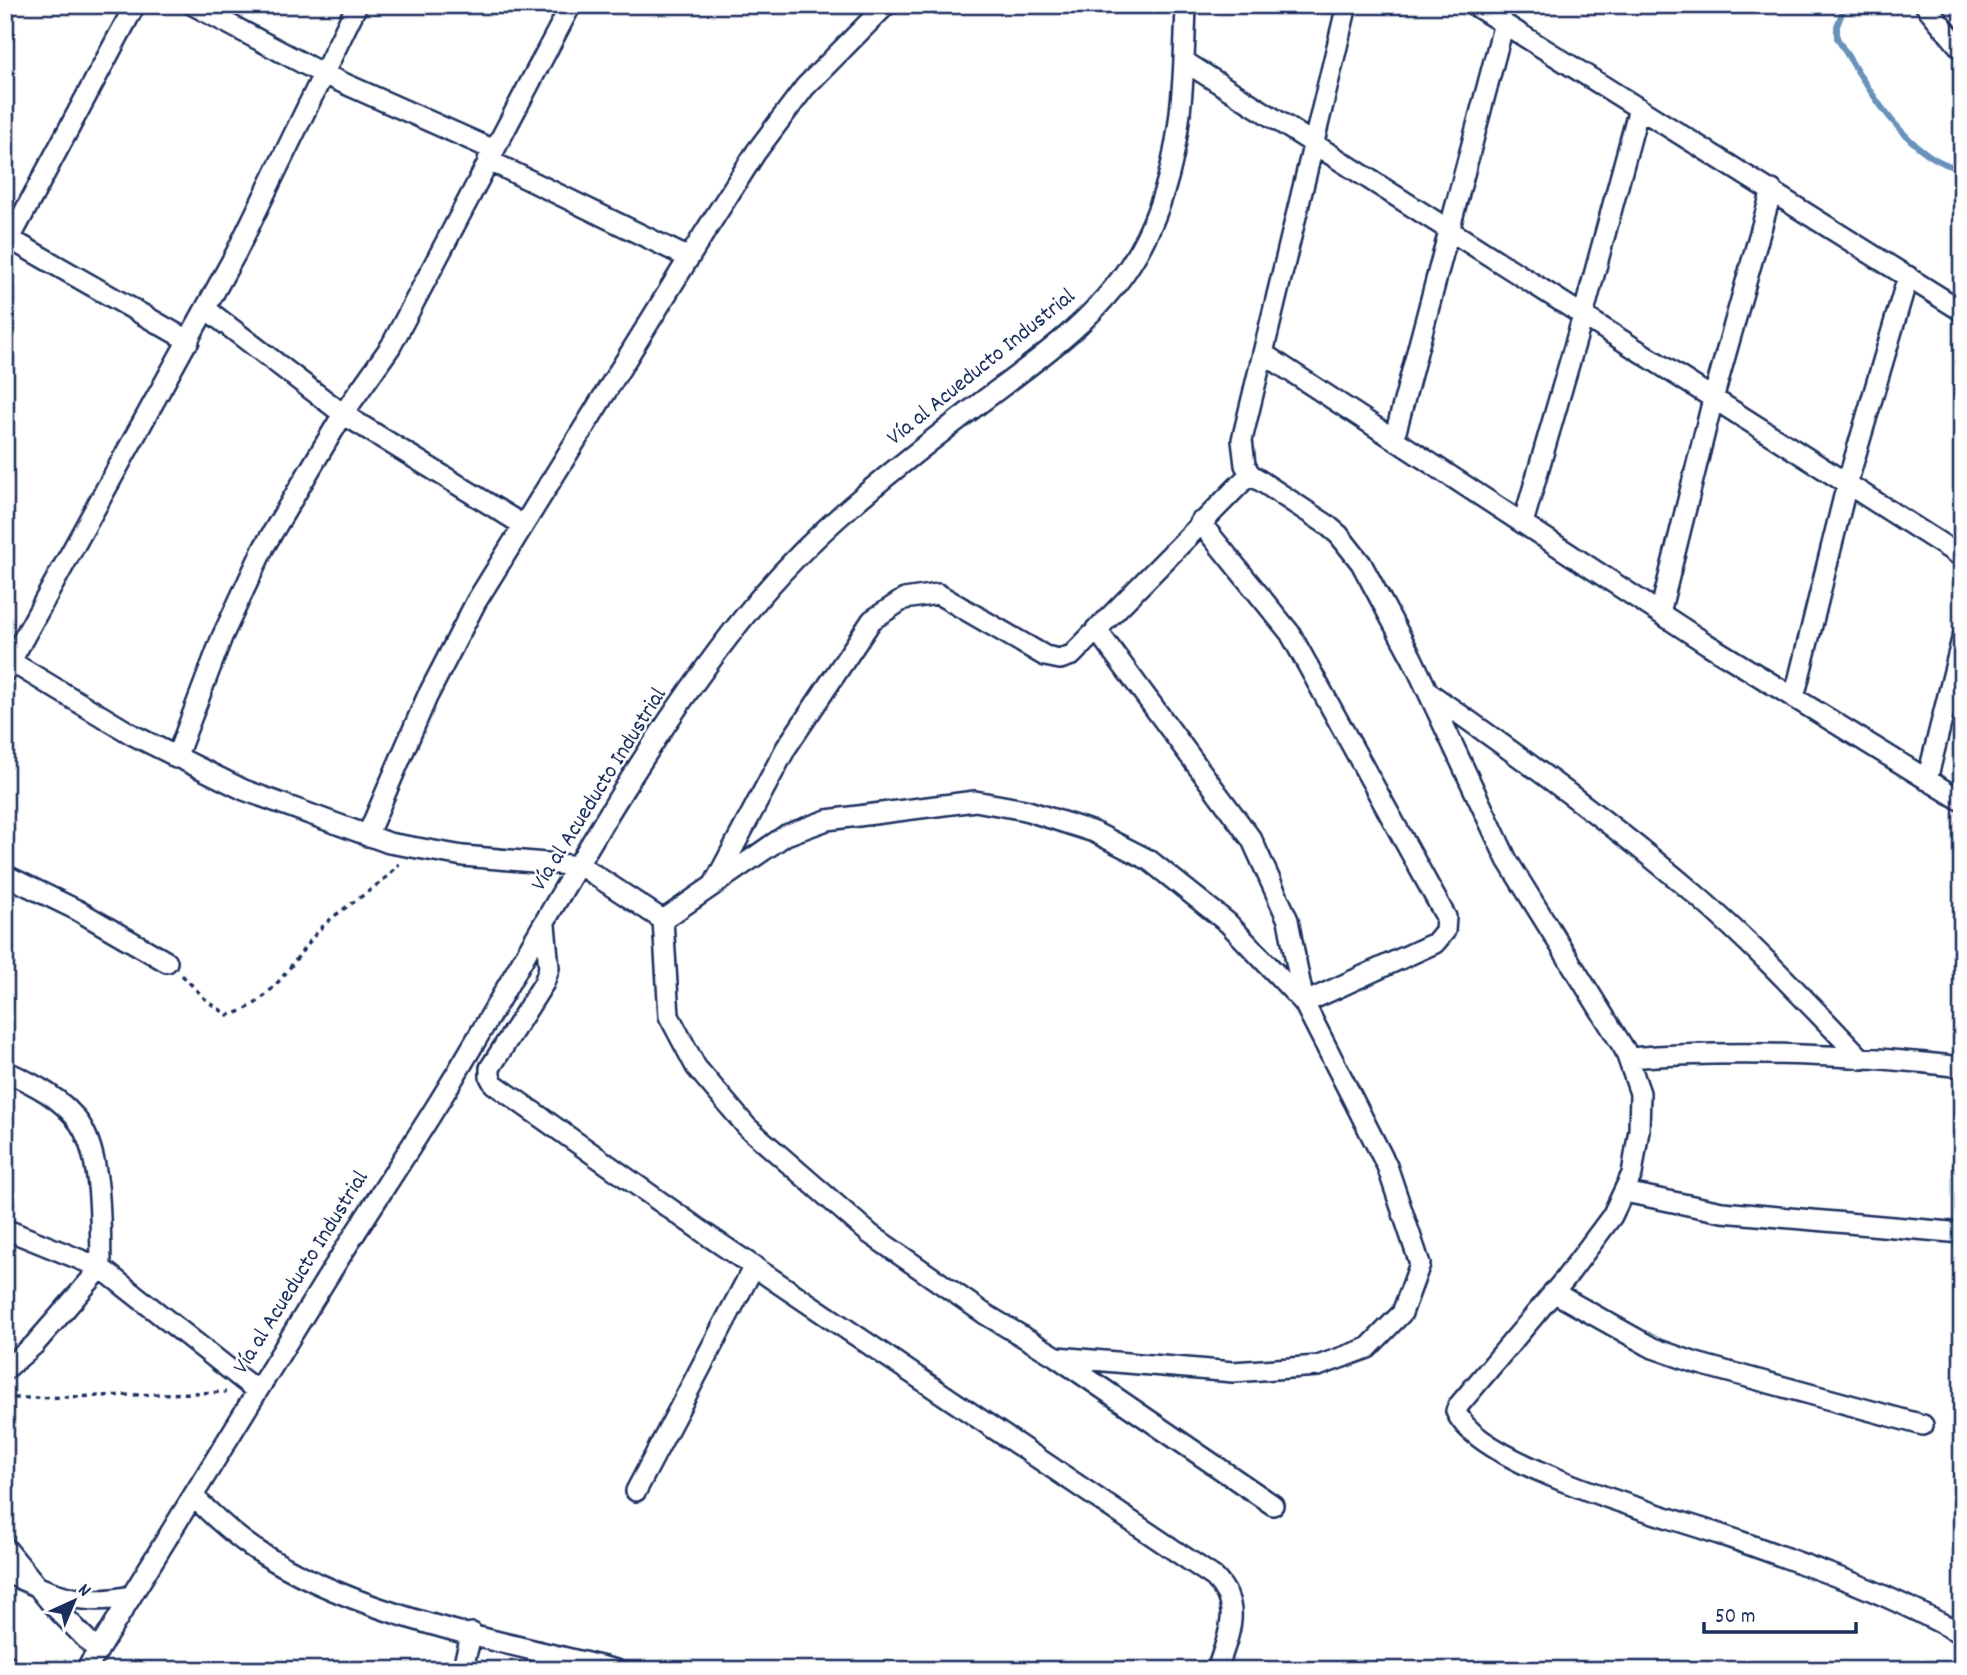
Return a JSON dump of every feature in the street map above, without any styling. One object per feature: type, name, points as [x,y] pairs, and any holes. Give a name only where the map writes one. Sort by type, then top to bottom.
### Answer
[{"type":"street","points":[[135,5],[8,243],[189,341]]},
{"type":"street","points":[[193,5],[323,74],[491,155],[689,258]]},
{"type":"street","points":[[357,5],[277,172],[206,309],[7,664],[176,758],[244,790],[367,836],[409,847],[463,856],[581,866],[663,920]]},
{"type":"street","points":[[176,758],[222,638],[264,547],[343,414],[391,346],[571,5]]},
{"type":"street","points":[[367,836],[433,686],[476,602],[689,258],[756,152],[805,87],[886,5]]},
{"type":"street","name":"Vía al Acueducto Industrial","points":[[86,1670],[449,1086],[680,707],[747,614],[793,561],[847,510],[1060,341],[1120,280],[1148,234],[1168,186],[1179,133],[1186,5]]},
{"type":"street","points":[[1347,5],[1312,143],[1265,354],[1242,440],[1245,465],[1250,474],[1326,524],[1348,545],[1368,575],[1507,860],[1629,1058],[1640,1093],[1641,1109],[1632,1174],[1612,1216],[1456,1411],[1468,1428],[1509,1455],[1599,1496],[1715,1533],[1849,1581],[1962,1634]]},
{"type":"street","points":[[1474,5],[1962,311]]},
{"type":"street","points":[[1925,5],[1962,50]]},
{"type":"street","points":[[1394,439],[1504,23]]},
{"type":"street","points":[[1184,61],[1962,557]]},
{"type":"street","points":[[1522,523],[1583,316],[1639,108]]},
{"type":"street","points":[[1660,613],[1713,399],[1772,190]]},
{"type":"street","points":[[1794,698],[1847,484],[1908,276]]},
{"type":"street","points":[[206,309],[343,414],[523,525]]},
{"type":"street","points":[[1265,354],[1660,613],[1962,802]]},
{"type":"street","points":[[711,889],[786,748],[872,620],[904,599],[938,594],[1045,656],[1060,659],[1072,655],[1250,474]]},
{"type":"street","points":[[1200,522],[1290,633],[1446,917],[1446,931],[1435,943],[1304,1003]]},
{"type":"street","points":[[1057,1357],[1233,1372],[1318,1366],[1368,1348],[1402,1313],[1420,1264],[1387,1166],[1304,1003],[1287,920],[1252,839],[1096,629]]},
{"type":"street","points":[[1927,780],[1962,639]]},
{"type":"street","points":[[1427,692],[1607,822],[1696,895],[1778,971],[1862,1059]]},
{"type":"street","points":[[663,920],[786,835],[827,820],[975,800],[1025,810],[1094,832],[1149,860],[1228,923],[1304,1003]]},
{"type":"street","points":[[5,874],[77,910],[167,962]]},
{"type":"street","points":[[663,920],[668,1016],[696,1067],[747,1127],[870,1234],[944,1288],[1057,1357],[1273,1505]]},
{"type":"street","points":[[545,925],[549,968],[544,984],[490,1068],[490,1077],[503,1093],[1214,1577],[1232,1603],[1232,1616],[1217,1670]]},
{"type":"street","points":[[1629,1058],[1673,1055],[1862,1059],[1962,1067]]},
{"type":"street","points":[[5,1071],[63,1105],[81,1125],[89,1142],[99,1193],[101,1268],[34,1345],[5,1370]]},
{"type":"street","points":[[1625,1192],[1722,1212],[1962,1233]]},
{"type":"street","points":[[5,1229],[101,1268],[257,1391]]},
{"type":"street","points":[[636,1491],[754,1266]]},
{"type":"street","points":[[1553,1292],[1621,1332],[1696,1363],[1923,1425]]},
{"type":"street","points":[[193,1496],[221,1523],[277,1562],[363,1602],[616,1670]]},
{"type":"street","points":[[5,1547],[37,1586],[98,1651]]},
{"type":"street","points":[[5,1572],[63,1598],[103,1602],[131,1596]]},
{"type":"street","points":[[463,1670],[472,1633]]},
{"type":"street","points":[[5,1664],[8,1670]]},
{"type":"path","points":[[167,962],[216,1008],[228,1015],[247,1010],[274,984],[323,926],[391,874],[409,847]]},
{"type":"path","points":[[5,1393],[15,1398],[36,1398],[257,1391]]},
{"type":"waterway","points":[[1845,5],[1837,26],[1837,38],[1873,96],[1905,135],[1923,151],[1942,163],[1962,169]]}]
